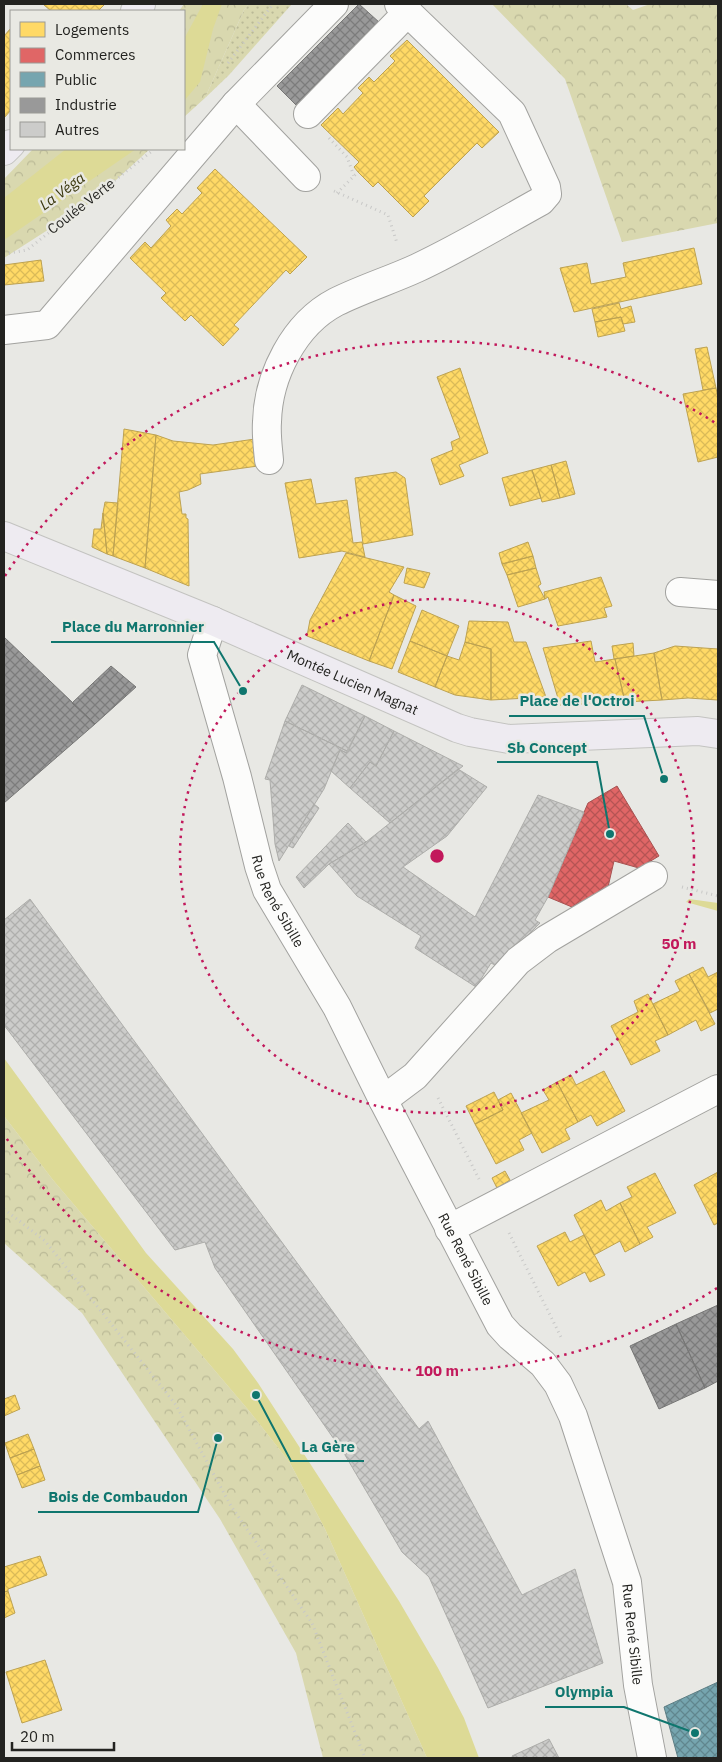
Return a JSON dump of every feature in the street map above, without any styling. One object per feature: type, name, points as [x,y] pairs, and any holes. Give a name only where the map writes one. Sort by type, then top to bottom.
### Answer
[{"type":"main road","name":"Montée Lucien Magnat","points":[[4,536],[213,621],[470,732],[509,739],[698,731],[718,734]]},
{"type":"street","points":[[4,330],[47,325],[236,104],[334,4]]},
{"type":"street","points":[[268,460],[267,422],[272,386],[283,359],[298,335],[314,318],[336,302],[417,268],[541,201],[547,194],[546,187],[512,113],[403,8],[308,114]]},
{"type":"street","points":[[236,104],[306,177]]},
{"type":"street","points":[[680,592],[718,596]]},
{"type":"street","name":"Rue René Sibille","points":[[213,621],[202,655],[267,890],[337,1007],[449,1229],[500,1325],[543,1364],[558,1384],[574,1416],[627,1582],[638,1685],[652,1758]]},
{"type":"street","points":[[383,1100],[415,1076],[518,961],[548,939],[654,876]]},
{"type":"street","points":[[449,1229],[718,1089]]},
{"type":"path","points":[[308,114],[347,157],[354,176]]},
{"type":"path","name":"Coulée Verte","points":[[4,254],[27,250],[153,150]]},
{"type":"path","points":[[337,193],[358,172]]},
{"type":"path","points":[[306,177],[388,215],[406,272]]},
{"type":"path","points":[[654,876],[690,890],[718,896]]},
{"type":"path","points":[[4,1209],[46,1241],[176,1405],[232,1506],[312,1623],[365,1758]]},
{"type":"green space","points":[[184,4],[249,4],[244,10],[205,98],[185,116],[185,10],[180,10]]},
{"type":"green space","points":[[249,4],[292,4],[229,75],[205,98],[244,10]]},
{"type":"green space","points":[[492,4],[626,4],[633,10],[650,4],[718,4],[718,223],[622,242],[565,79]]},
{"type":"green space","points":[[32,150],[149,150],[93,201],[4,258],[4,179]]},
{"type":"green space","points":[[4,1116],[53,1180],[250,1412],[290,1463],[325,1529],[427,1758],[323,1758],[296,1653],[220,1519],[82,1313],[4,1243]]},
{"type":"water","points":[[203,4],[222,4],[213,29],[200,82],[185,100],[185,37]]},
{"type":"water","name":"La Véga","points":[[65,150],[135,150],[4,240],[4,198]]},
{"type":"water","points":[[689,899],[718,903],[718,911],[686,902]]},
{"type":"water","points":[[4,1058],[146,1253],[233,1349],[258,1383],[399,1601],[438,1668],[464,1718],[479,1758],[427,1758],[325,1529],[290,1463],[250,1412],[53,1180],[4,1116]]},
{"type":"building: Logements","points":[[105,4],[99,10],[50,10],[44,5]]},
{"type":"building: Logements","points":[[10,29],[10,111],[4,118],[4,36]]},
{"type":"building: Logements","points":[[407,40],[499,132],[482,148],[477,143],[424,196],[429,201],[413,217],[378,182],[373,187],[358,172],[354,167],[359,162],[321,125],[338,108],[343,114],[363,93],[358,88],[369,77],[374,82],[395,61],[390,56]]},
{"type":"building: Logements","points":[[215,169],[307,257],[290,274],[286,270],[234,325],[239,329],[223,346],[191,315],[185,321],[161,298],[166,293],[130,258],[145,242],[151,248],[171,226],[166,220],[177,209],[182,214],[202,193],[197,188]]},
{"type":"building: Logements","points":[[694,248],[702,284],[574,312],[560,268],[587,263],[591,284],[626,277],[623,263]]},
{"type":"building: Logements","points":[[41,260],[44,281],[4,285],[4,265]]},
{"type":"building: Logements","points":[[619,303],[621,309],[631,306],[635,322],[623,324],[621,317],[595,322],[592,309]]},
{"type":"building: Logements","points":[[621,317],[625,331],[598,337],[595,322]]},
{"type":"building: Logements","points":[[707,347],[716,388],[703,390],[695,349]]},
{"type":"building: Logements","points":[[460,368],[488,453],[459,465],[464,476],[440,485],[431,459],[453,450],[451,442],[460,438],[437,377]]},
{"type":"building: Logements","points":[[716,388],[718,398],[718,457],[698,462],[683,394]]},
{"type":"building: Logements","points":[[124,429],[156,435],[145,568],[113,556]]},
{"type":"building: Logements","points":[[156,435],[173,441],[213,445],[255,439],[258,466],[200,474],[201,484],[179,492],[182,514],[186,514],[188,519],[189,586],[145,568]]},
{"type":"building: Logements","points":[[566,461],[575,494],[560,498],[551,465]]},
{"type":"building: Logements","points":[[551,465],[560,498],[542,502],[532,470]]},
{"type":"building: Logements","points":[[532,470],[541,498],[510,506],[502,478]]},
{"type":"building: Logements","points":[[396,472],[405,478],[413,535],[363,544],[355,478]]},
{"type":"building: Logements","points":[[311,479],[316,504],[347,500],[353,543],[362,542],[365,557],[342,551],[299,558],[285,483]]},
{"type":"building: Logements","points":[[105,502],[118,503],[113,556],[107,554],[103,513]]},
{"type":"building: Logements","points":[[103,513],[107,554],[92,547],[94,529],[101,529]]},
{"type":"building: Logements","points":[[528,542],[533,556],[502,564],[499,553]]},
{"type":"building: Logements","points":[[346,553],[404,567],[389,592],[394,595],[369,661],[307,636],[310,620]]},
{"type":"building: Logements","points":[[533,556],[536,568],[507,575],[502,564]]},
{"type":"building: Logements","points":[[407,568],[430,573],[424,588],[404,583]]},
{"type":"building: Logements","points":[[536,568],[541,584],[538,586],[545,599],[518,607],[507,575]]},
{"type":"building: Logements","points":[[601,577],[612,606],[604,608],[607,617],[558,626],[548,597],[545,599],[544,592]]},
{"type":"building: Logements","points":[[394,595],[416,606],[392,669],[369,661]]},
{"type":"building: Logements","points":[[422,610],[459,626],[447,656],[410,641]]},
{"type":"building: Logements","points":[[469,621],[508,622],[514,642],[526,642],[546,697],[491,700],[491,649],[465,642]]},
{"type":"building: Logements","points":[[410,641],[447,656],[435,687],[398,672]]},
{"type":"building: Logements","points":[[591,641],[595,662],[615,659],[625,702],[560,705],[543,648]]},
{"type":"building: Logements","points":[[465,642],[491,649],[491,700],[455,695],[435,687],[447,656],[459,660]]},
{"type":"building: Logements","points":[[633,643],[634,656],[614,659],[612,646]]},
{"type":"building: Logements","points":[[675,646],[718,649],[718,700],[688,698],[662,700],[654,653]]},
{"type":"building: Logements","points":[[654,653],[662,700],[625,702],[615,659]]},
{"type":"building: Logements","points":[[703,967],[708,977],[718,972],[718,1009],[710,1013],[689,974]]},
{"type":"building: Logements","points":[[689,974],[715,1024],[701,1031],[696,1020],[668,1035],[653,1004],[680,991],[675,981]]},
{"type":"building: Logements","points":[[648,994],[668,1035],[655,1041],[660,1051],[631,1065],[611,1026],[638,1012],[634,1001]]},
{"type":"building: Logements","points":[[604,1071],[625,1111],[597,1126],[591,1115],[578,1122],[557,1082],[571,1075],[576,1085]]},
{"type":"building: Logements","points":[[557,1082],[578,1122],[565,1129],[570,1139],[542,1153],[521,1113],[549,1100],[543,1090]]},
{"type":"building: Logements","points":[[494,1092],[503,1110],[475,1124],[466,1106]]},
{"type":"building: Logements","points":[[511,1093],[532,1133],[519,1140],[524,1150],[496,1164],[475,1124],[503,1110],[498,1100]]},
{"type":"building: Logements","points":[[505,1171],[510,1180],[497,1188],[492,1178]]},
{"type":"building: Logements","points":[[718,1172],[718,1223],[714,1225],[694,1185]]},
{"type":"building: Logements","points":[[655,1173],[676,1213],[647,1227],[653,1237],[640,1244],[620,1203],[632,1197],[627,1187]]},
{"type":"building: Logements","points":[[601,1200],[606,1211],[620,1203],[640,1244],[625,1252],[620,1241],[594,1255],[574,1215]]},
{"type":"building: Logements","points":[[565,1232],[570,1242],[584,1235],[605,1275],[590,1282],[585,1272],[558,1286],[537,1246]]},
{"type":"building: Logements","points":[[15,1395],[20,1409],[4,1416],[4,1399]]},
{"type":"building: Logements","points":[[28,1434],[34,1449],[10,1458],[5,1443]]},
{"type":"building: Logements","points":[[34,1449],[40,1466],[17,1475],[10,1458]]},
{"type":"building: Logements","points":[[40,1466],[45,1480],[22,1488],[17,1475]]},
{"type":"building: Logements","points":[[40,1556],[47,1575],[4,1592],[4,1567]]},
{"type":"building: Logements","points":[[8,1591],[15,1613],[4,1618],[4,1592]]},
{"type":"building: Logements","points":[[45,1660],[62,1710],[22,1723],[6,1672]]},
{"type":"building: Commerces","points":[[617,786],[659,856],[639,868],[614,861],[608,887],[572,907],[548,897],[588,803]]},
{"type":"building: Public","points":[[718,1682],[718,1758],[678,1758],[664,1707]]},
{"type":"building: Industrie","points":[[359,4],[380,23],[297,106],[277,86]]},
{"type":"building: Industrie","points":[[4,637],[95,724],[4,803]]},
{"type":"building: Industrie","points":[[111,666],[136,687],[95,724],[72,703]]},
{"type":"building: Industrie","points":[[718,1305],[718,1381],[705,1388],[676,1324]]},
{"type":"building: Industrie","points":[[676,1324],[705,1388],[659,1409],[630,1346]]},
{"type":"building: Autres","points":[[302,685],[365,716],[347,751],[285,721]]},
{"type":"building: Autres","points":[[365,716],[394,731],[376,766],[370,762],[350,788],[331,771],[340,750],[347,753]]},
{"type":"building: Autres","points":[[285,721],[347,751],[347,753],[340,750],[324,789],[279,861],[275,844],[270,780],[265,779]]},
{"type":"building: Autres","points":[[394,731],[463,766],[390,823],[350,788],[370,762],[376,766]]},
{"type":"building: Autres","points":[[458,769],[487,787],[447,836],[403,867],[475,917],[538,795],[584,812],[548,897],[535,920],[540,923],[497,966],[491,963],[476,987],[415,948],[421,936],[357,896],[329,864],[366,842]]},
{"type":"building: Autres","points":[[314,804],[319,808],[293,848],[289,846]]},
{"type":"building: Autres","points":[[348,823],[366,842],[329,864],[304,888],[296,877]]},
{"type":"building: Autres","points":[[30,899],[419,1429],[428,1421],[522,1595],[575,1569],[603,1663],[488,1708],[429,1577],[402,1552],[345,1455],[215,1268],[205,1242],[175,1250],[4,1025],[4,920]]},
{"type":"building: Autres","points":[[549,1739],[559,1758],[513,1758],[512,1756]]},
{"type":"place","name":"Place du Marronnier","points":[[243,691]]},
{"type":"place","name":"Place de l'Octroi","points":[[664,779]]},
{"type":"place","name":"Sb Concept","points":[[610,834]]},
{"type":"place","name":"La Gère","points":[[256,1395]]},
{"type":"place","name":"Bois de Combaudon","points":[[218,1438]]},
{"type":"place","name":"Olympia","points":[[695,1733]]}]
